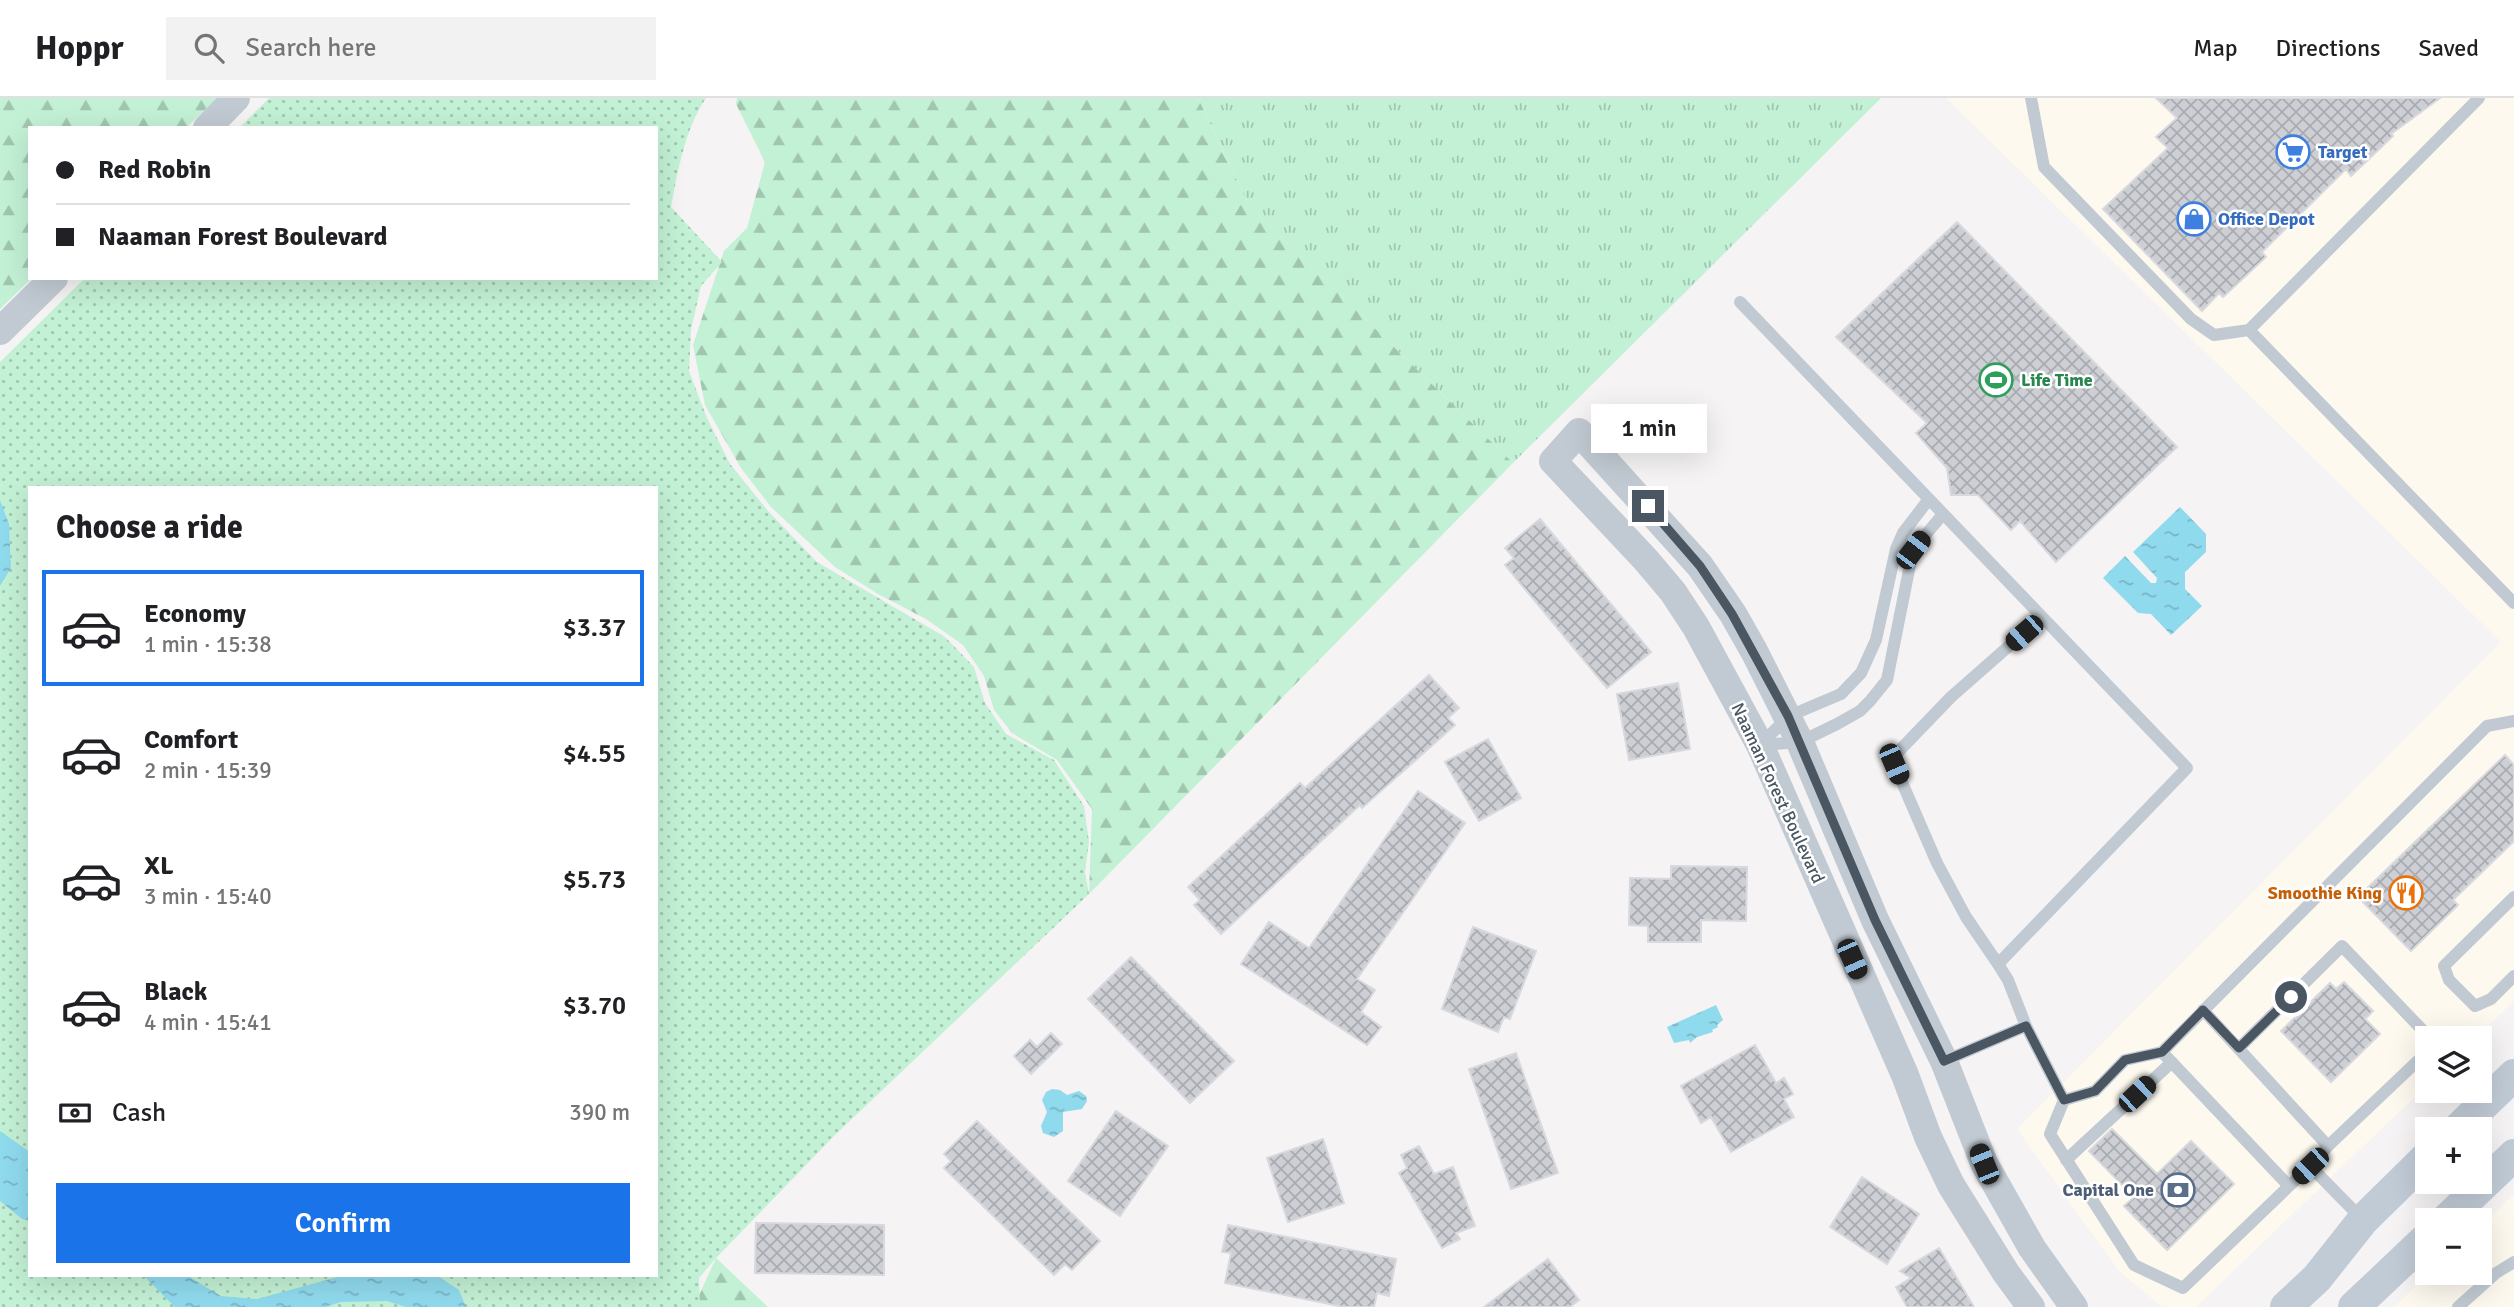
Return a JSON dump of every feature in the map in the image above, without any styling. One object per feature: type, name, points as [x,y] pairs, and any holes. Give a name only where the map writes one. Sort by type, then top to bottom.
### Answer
[{"type":"main road","points":[[2470,1117],[2514,1075]]},
{"type":"main road","points":[[2459,1208],[2514,1156]]},
{"type":"main road","points":[[2286,1307],[2317,1278],[2363,1220],[2415,1169]]},
{"type":"main road","points":[[2354,1307],[2415,1249]]},
{"type":"street","points":[[209,126],[236,98]]},
{"type":"street","points":[[0,331],[52,280]]},
{"type":"street","name":"Naaman Forest Boulevard","points":[[2031,1307],[2006,1273],[1951,1185],[1760,746],[1696,627],[1673,592],[1646,560],[1553,461],[1579,432],[1700,566],[1732,614],[1800,742],[1875,920],[1944,1061],[1984,1164],[2032,1248],[2074,1307]]},
{"type":"street","points":[[1905,1075],[1944,1061]]},
{"type":"lane","points":[[2031,98],[2044,167],[2191,319],[2214,335],[2249,330],[2479,98]]},
{"type":"lane","points":[[1740,302],[2187,768],[1998,964]]},
{"type":"lane","points":[[2249,330],[2514,603]]},
{"type":"lane","points":[[1760,746],[1788,716],[1841,694],[1861,673],[1876,640],[1896,549],[1903,533],[1929,499]]},
{"type":"lane","points":[[1760,746],[1800,742],[1860,711],[1887,680],[1913,550],[1943,513]]},
{"type":"lane","points":[[2042,617],[1951,697],[1898,752],[1894,764],[1937,863],[1960,906],[2008,980],[2026,1026],[2064,1100],[2050,1135],[2134,1265],[2183,1288],[2415,1063]]},
{"type":"lane","points":[[2066,1160],[2167,1057],[2203,1010],[2487,726],[2514,721]]},
{"type":"lane","points":[[2514,898],[2444,966],[2449,980],[2475,1006],[2491,999],[2514,976]]},
{"type":"lane","points":[[2239,1048],[2342,946],[2419,1026]]},
{"type":"lane","points":[[2203,1010],[2328,1146]]},
{"type":"lane","points":[[1944,1061],[2026,1026]]},
{"type":"lane","points":[[2064,1100],[2095,1091],[2125,1060],[2167,1057]]},
{"type":"lane","points":[[2167,1057],[2289,1186]]},
{"type":"lane","points":[[2310,1166],[2363,1220]]},
{"type":"lane","points":[[2458,1307],[2496,1273],[2514,1262]]},
{"type":"shaded area","points":[[1946,98],[2514,98],[2514,1001],[2488,1026],[2415,1026],[2415,1097],[2196,1307],[2162,1307],[2119,1271],[2017,1129],[2501,642]]},
{"type":"shaded area","points":[[2514,1194],[2514,1307],[2394,1307],[2417,1285],[2492,1285],[2492,1215]]},
{"type":"green space","points":[[0,98],[217,98],[188,126],[28,126],[30,280],[0,309]]},
{"type":"green space","points":[[269,98],[706,98],[688,136],[671,207],[722,262],[701,286],[691,330],[689,371],[707,418],[730,464],[768,511],[817,562],[945,637],[974,667],[985,703],[1006,734],[1054,760],[1084,806],[1089,842],[1085,872],[1089,894],[835,1135],[716,1258],[699,1278],[700,1307],[0,1307],[0,362],[83,280],[658,280],[658,126],[241,126]]},
{"type":"green space","points":[[737,98],[1198,98],[1249,206],[1513,463],[1089,894],[1092,809],[1057,760],[1012,733],[994,710],[984,676],[963,645],[926,619],[878,594],[835,567],[771,507],[741,468],[705,405],[693,345],[724,251],[747,228],[765,162],[736,104]]},
{"type":"green space","points":[[1198,98],[1881,98],[1513,463],[1249,206]]},
{"type":"green space","points":[[716,1258],[768,1307],[696,1307]]},
{"type":"water","points":[[0,500],[9,524],[11,568],[0,586]]},
{"type":"water","points":[[2180,507],[2206,534],[2206,552],[2185,572],[2185,589],[2202,606],[2171,635],[2151,614],[2138,613],[2103,578],[2125,556],[2151,583],[2156,583],[2157,578],[2133,552]]},
{"type":"water","points":[[1716,1005],[1723,1020],[1713,1032],[1697,1037],[1690,1043],[1689,1040],[1674,1043],[1667,1027]]},
{"type":"water","points":[[1052,1089],[1067,1095],[1079,1091],[1086,1096],[1087,1101],[1082,1109],[1063,1112],[1063,1131],[1054,1137],[1043,1133],[1041,1126],[1047,1112],[1042,1100],[1046,1092]]},
{"type":"water","points":[[0,1131],[28,1151],[28,1220],[22,1219],[0,1201]]},
{"type":"water","points":[[145,1277],[190,1277],[221,1296],[257,1299],[337,1277],[440,1277],[459,1290],[466,1307],[406,1307],[387,1301],[341,1302],[325,1307],[175,1307]]},
{"type":"building","points":[[2156,98],[2440,98],[2391,134],[2393,136],[2351,176],[2346,169],[2262,252],[2266,257],[2223,297],[2219,293],[2202,311],[2103,209],[2168,148],[2156,137],[2177,118]]},
{"type":"building","name":"Life Time","points":[[1957,222],[2177,447],[2056,562],[2020,521],[2011,530],[1978,495],[1951,495],[1947,468],[1916,433],[1927,423],[1836,337]]},
{"type":"building","points":[[1540,519],[1651,652],[1607,688],[1505,565],[1514,558],[1505,548]]},
{"type":"building","points":[[1429,675],[1459,708],[1448,718],[1455,725],[1362,808],[1360,805],[1221,934],[1194,905],[1200,900],[1188,887],[1300,783],[1305,788]]},
{"type":"building","points":[[1678,683],[1690,749],[1629,760],[1617,694]]},
{"type":"building","points":[[1488,739],[1521,798],[1479,821],[1445,762]]},
{"type":"building","points":[[2505,755],[2514,765],[2514,841],[2453,900],[2458,905],[2411,951],[2358,897]]},
{"type":"building","points":[[1418,791],[1465,823],[1357,979],[1375,990],[1361,1012],[1381,1027],[1367,1045],[1241,964],[1269,922],[1309,948]]},
{"type":"building","points":[[1671,866],[1747,867],[1746,921],[1701,920],[1701,942],[1648,942],[1648,926],[1629,925],[1630,878],[1671,879]]},
{"type":"building","points":[[1473,927],[1536,951],[1510,1019],[1504,1017],[1498,1032],[1442,1009]]},
{"type":"building","points":[[1131,957],[1234,1061],[1190,1103],[1088,999]]},
{"type":"building","points":[[2344,982],[2373,1011],[2365,1019],[2380,1034],[2331,1082],[2281,1031],[2330,983],[2336,989]]},
{"type":"building","points":[[1051,1033],[1062,1044],[1031,1074],[1014,1056],[1030,1040],[1037,1047]]},
{"type":"building","points":[[1755,1045],[1776,1083],[1784,1078],[1793,1094],[1784,1099],[1794,1117],[1731,1152],[1711,1117],[1701,1123],[1681,1086]]},
{"type":"building","points":[[1516,1053],[1558,1173],[1511,1189],[1469,1069]]},
{"type":"building","points":[[1116,1111],[1168,1146],[1120,1216],[1068,1181]]},
{"type":"building","points":[[977,1121],[1100,1241],[1072,1270],[1065,1264],[1054,1275],[944,1168],[951,1161],[944,1154]]},
{"type":"building","name":"Capital One","points":[[2112,1129],[2157,1174],[2191,1141],[2234,1184],[2167,1250],[2124,1206],[2134,1197],[2089,1151]]},
{"type":"building","points":[[1323,1139],[1344,1203],[1288,1222],[1267,1158]]},
{"type":"building","points":[[1419,1146],[1434,1174],[1453,1167],[1475,1226],[1456,1233],[1460,1239],[1442,1248],[1399,1173],[1407,1168],[1401,1155]]},
{"type":"building","points":[[1862,1177],[1919,1214],[1887,1264],[1830,1227]]},
{"type":"building","points":[[756,1223],[884,1225],[884,1275],[755,1273]]},
{"type":"building","points":[[1228,1225],[1396,1259],[1389,1296],[1377,1293],[1374,1307],[1344,1307],[1225,1283],[1231,1253],[1222,1252]]},
{"type":"building","points":[[1939,1248],[1974,1307],[1907,1307],[1896,1287],[1911,1278],[1900,1271]]},
{"type":"building","points":[[1548,1259],[1579,1300],[1570,1307],[1484,1307]]},
{"type":"place","name":"Target","points":[[2293,152]]},
{"type":"place","name":"Office Depot","points":[[2194,219]]},
{"type":"place","name":"Life Time","points":[[1996,380]]},
{"type":"place","name":"Smoothie King","points":[[2406,893]]},
{"type":"place","name":"Capital One","points":[[2178,1190]]},
{"type":"route","points":[[1648,506],[1700,566],[1754,651],[1788,716],[1875,920],[1944,1061],[2026,1026],[2064,1100],[2095,1091],[2125,1060],[2162,1052],[2203,1010],[2239,1048],[2291,997]]}]
